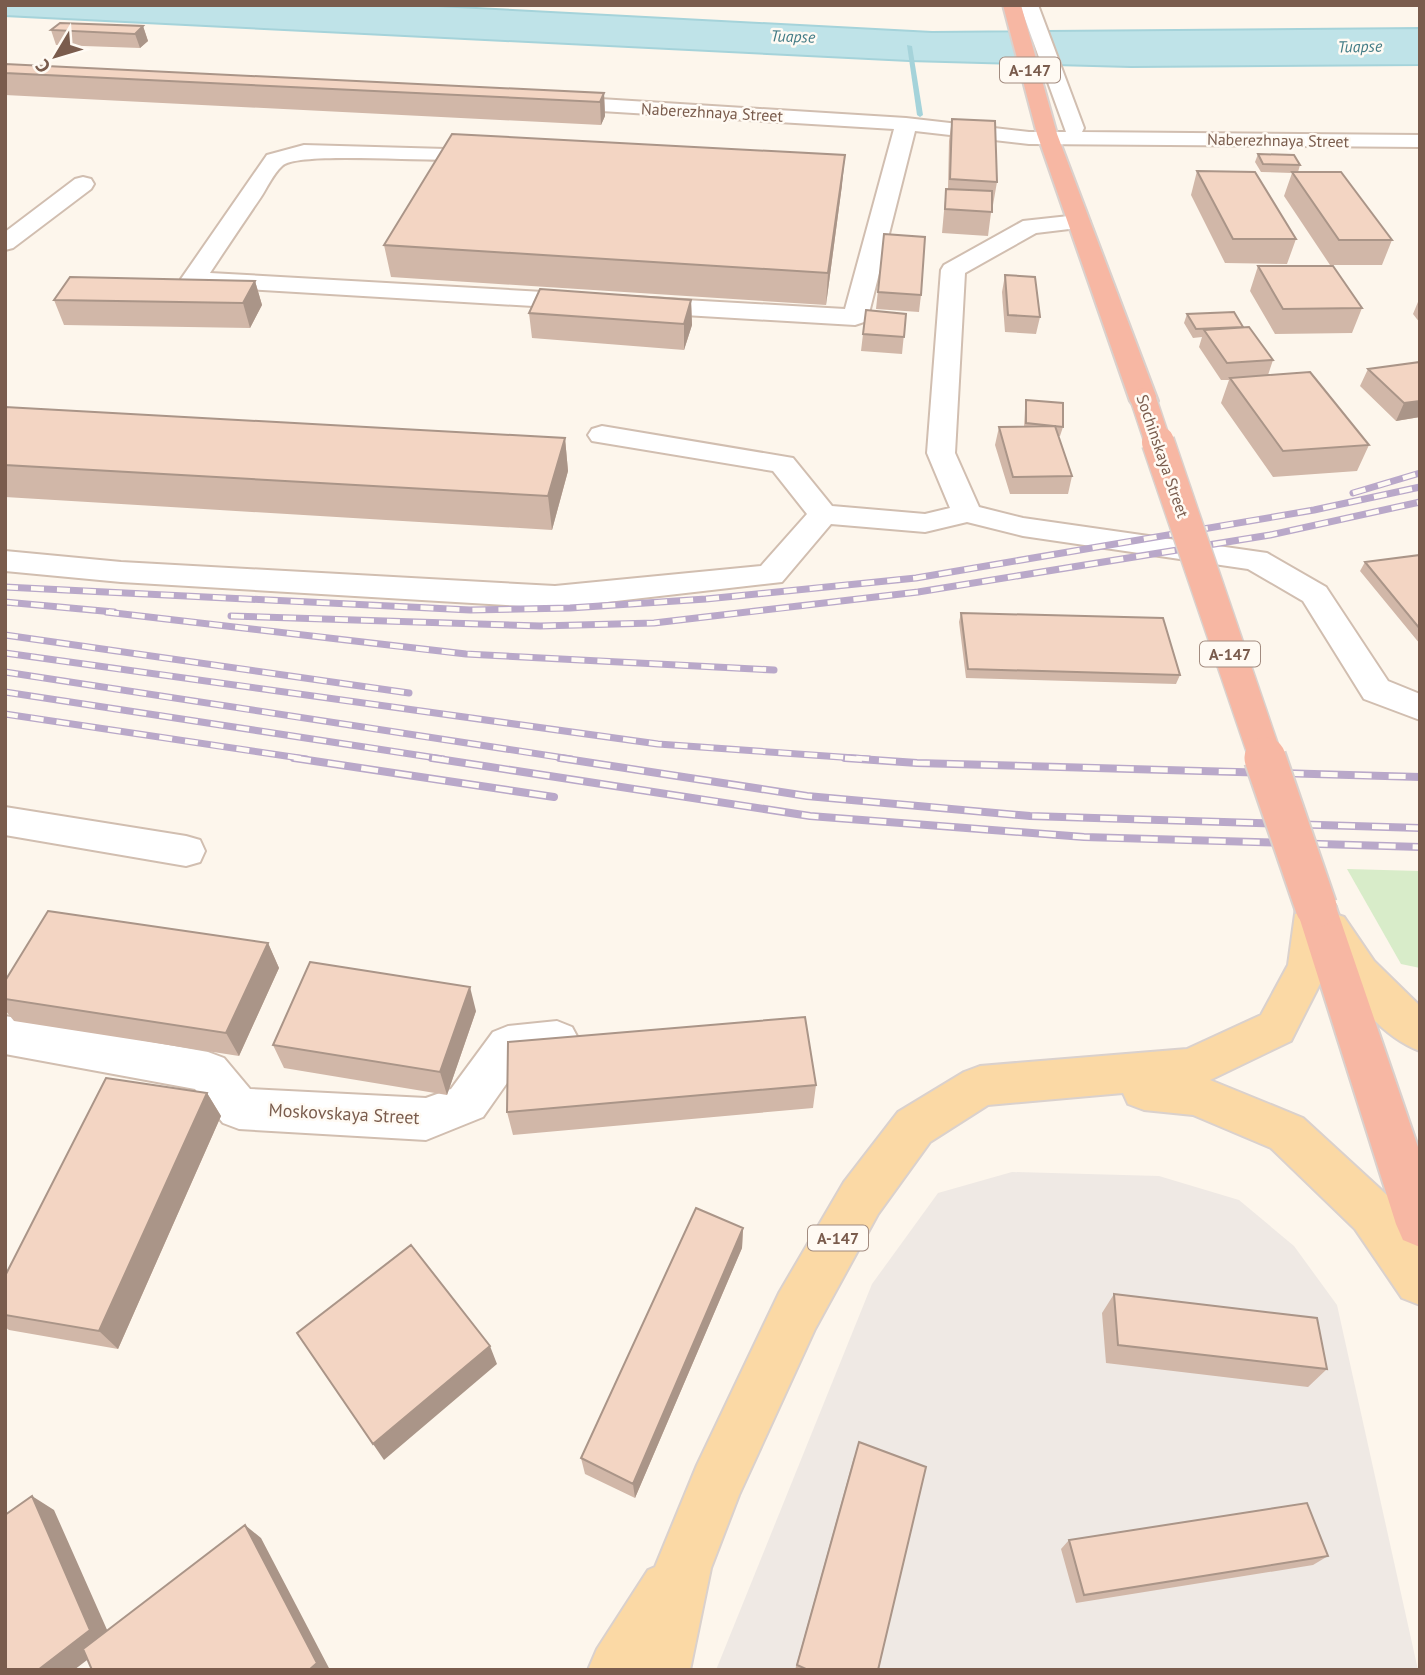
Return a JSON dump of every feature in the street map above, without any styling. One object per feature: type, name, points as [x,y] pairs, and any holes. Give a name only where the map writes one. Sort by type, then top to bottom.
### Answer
[{"type":"highway","name":"Sochinskaya Street","points":[[1012,5],[1048,136],[1144,401],[1316,907]]},
{"type":"highway","name":"А-147","points":[[1316,907],[1420,1224]]},
{"type":"main road","name":"А-147","points":[[1316,907],[1358,972],[1382,1002],[1420,1032]]},
{"type":"main road","name":"А-147","points":[[682,1568],[716,1484],[797,1311],[861,1198],[914,1127],[980,1086],[1191,1069],[1276,1028],[1309,966],[1316,907]]},
{"type":"main road","name":"А-147","points":[[1041,1080],[1196,1095],[1287,1133],[1372,1213],[1420,1281]]},
{"type":"main road","points":[[618,1670],[682,1568]]},
{"type":"main road","points":[[660,1670],[682,1568]]},
{"type":"main road","points":[[673,1670],[682,1568]]},
{"type":"street","points":[[1029,5],[1074,128]]},
{"type":"street","name":"Naberezhnaya Street","points":[[532,101],[906,124],[1006,136],[1420,141]]},
{"type":"street","points":[[512,154],[473,151],[446,155],[304,151],[275,160],[193,279],[855,317],[906,124]]},
{"type":"street","points":[[5,243],[83,184]]},
{"type":"street","points":[[967,513],[941,453],[953,270],[1031,226],[1078,222]]},
{"type":"street","points":[[602,435],[783,464],[823,514],[925,523],[967,513],[1023,527],[1255,561],[1315,594],[1376,690],[1420,708]]},
{"type":"street","points":[[5,561],[121,572],[555,597],[771,575],[823,514]]},
{"type":"street","points":[[5,821],[186,851]]},
{"type":"street","name":"Moskovskaya Street","points":[[5,1035],[208,1072],[239,1109],[426,1119],[467,1103],[508,1045],[590,1037]]},
{"type":"shaded area","points":[[1012,1172],[1159,1176],[1239,1200],[1294,1246],[1337,1305],[1418,1670],[716,1670],[872,1284],[938,1193]]},
{"type":"green space","points":[[1347,869],[1420,871],[1420,968],[1401,964]]},
{"type":"water","name":"Tuapse","points":[[5,5],[419,5],[932,32],[1420,28],[1420,65],[1131,67],[909,61],[5,16]]},
{"type":"building","points":[[60,23],[143,26],[135,34],[51,30]]},
{"type":"building","points":[[5,64],[604,93],[600,102],[5,73]]},
{"type":"building","points":[[952,119],[995,121],[997,182],[950,179]]},
{"type":"building","points":[[452,134],[845,155],[828,273],[384,245]]},
{"type":"building","points":[[1258,154],[1294,155],[1300,165],[1263,164]]},
{"type":"building","points":[[1197,171],[1255,172],[1296,239],[1233,239]]},
{"type":"building","points":[[1292,172],[1341,172],[1392,240],[1339,240]]},
{"type":"building","points":[[946,189],[992,191],[992,212],[945,209]]},
{"type":"building","points":[[884,234],[925,237],[921,295],[878,292]]},
{"type":"building","points":[[1258,266],[1333,266],[1362,308],[1283,309]]},
{"type":"building","points":[[1005,275],[1035,277],[1040,317],[1008,315]]},
{"type":"building","points":[[70,277],[255,281],[243,303],[54,300]]},
{"type":"building","points":[[540,289],[691,300],[684,324],[529,313]]},
{"type":"building","points":[[866,310],[906,314],[904,337],[863,334]]},
{"type":"building","points":[[1234,312],[1243,327],[1196,329],[1187,314]]},
{"type":"building","points":[[1249,327],[1273,360],[1227,363],[1204,330]]},
{"type":"building","points":[[1420,362],[1420,401],[1404,403],[1368,369]]},
{"type":"building","points":[[1310,372],[1369,445],[1283,451],[1230,378]]},
{"type":"building","points":[[1026,400],[1063,403],[1063,427],[1026,423]]},
{"type":"building","points":[[5,407],[565,438],[548,496],[5,465]]},
{"type":"building","points":[[1055,426],[1072,476],[1013,477],[999,427]]},
{"type":"building","points":[[1420,555],[1420,629],[1365,562]]},
{"type":"building","points":[[961,613],[1163,618],[1180,675],[968,669]]},
{"type":"building","points":[[48,911],[268,943],[226,1033],[5,999],[5,981]]},
{"type":"building","points":[[310,962],[470,987],[440,1072],[273,1045]]},
{"type":"building","points":[[805,1017],[816,1085],[507,1112],[508,1042]]},
{"type":"building","points":[[106,1078],[207,1093],[99,1331],[5,1315],[5,1276]]},
{"type":"building","points":[[696,1208],[743,1228],[633,1484],[581,1458]]},
{"type":"building","points":[[411,1245],[490,1346],[373,1444],[297,1333]]},
{"type":"building","points":[[1114,1294],[1317,1318],[1327,1369],[1118,1345]]},
{"type":"building","points":[[859,1442],[926,1467],[878,1670],[808,1670],[797,1665]]},
{"type":"building","points":[[32,1496],[90,1630],[38,1670],[5,1670],[5,1515]]},
{"type":"building","points":[[1307,1503],[1328,1556],[1084,1595],[1069,1540]]},
{"type":"building","points":[[245,1525],[317,1663],[309,1670],[92,1670],[83,1649]]},
{"type":"waterway","points":[[909,46],[920,115]]},
{"type":"railway","points":[[1353,493],[1420,473]]},
{"type":"railway","points":[[5,587],[470,610],[570,608],[706,599],[916,578],[1314,510],[1420,487]]},
{"type":"railway","points":[[231,616],[540,626],[654,623],[918,592],[1270,535],[1420,502]]},
{"type":"railway","points":[[5,602],[114,612]]},
{"type":"railway","points":[[106,612],[466,654],[774,670]]},
{"type":"railway","points":[[5,635],[409,693]]},
{"type":"railway","points":[[5,653],[658,744],[869,759]]},
{"type":"railway","points":[[5,672],[571,759]]},
{"type":"railway","points":[[5,692],[443,759]]},
{"type":"railway","points":[[5,714],[306,759]]},
{"type":"railway","points":[[294,758],[554,797]]},
{"type":"railway","points":[[432,758],[810,816],[1084,837],[1420,847]]},
{"type":"railway","points":[[560,758],[807,796],[1030,816],[1420,828]]},
{"type":"railway","points":[[845,758],[917,763],[1420,777]]}]
